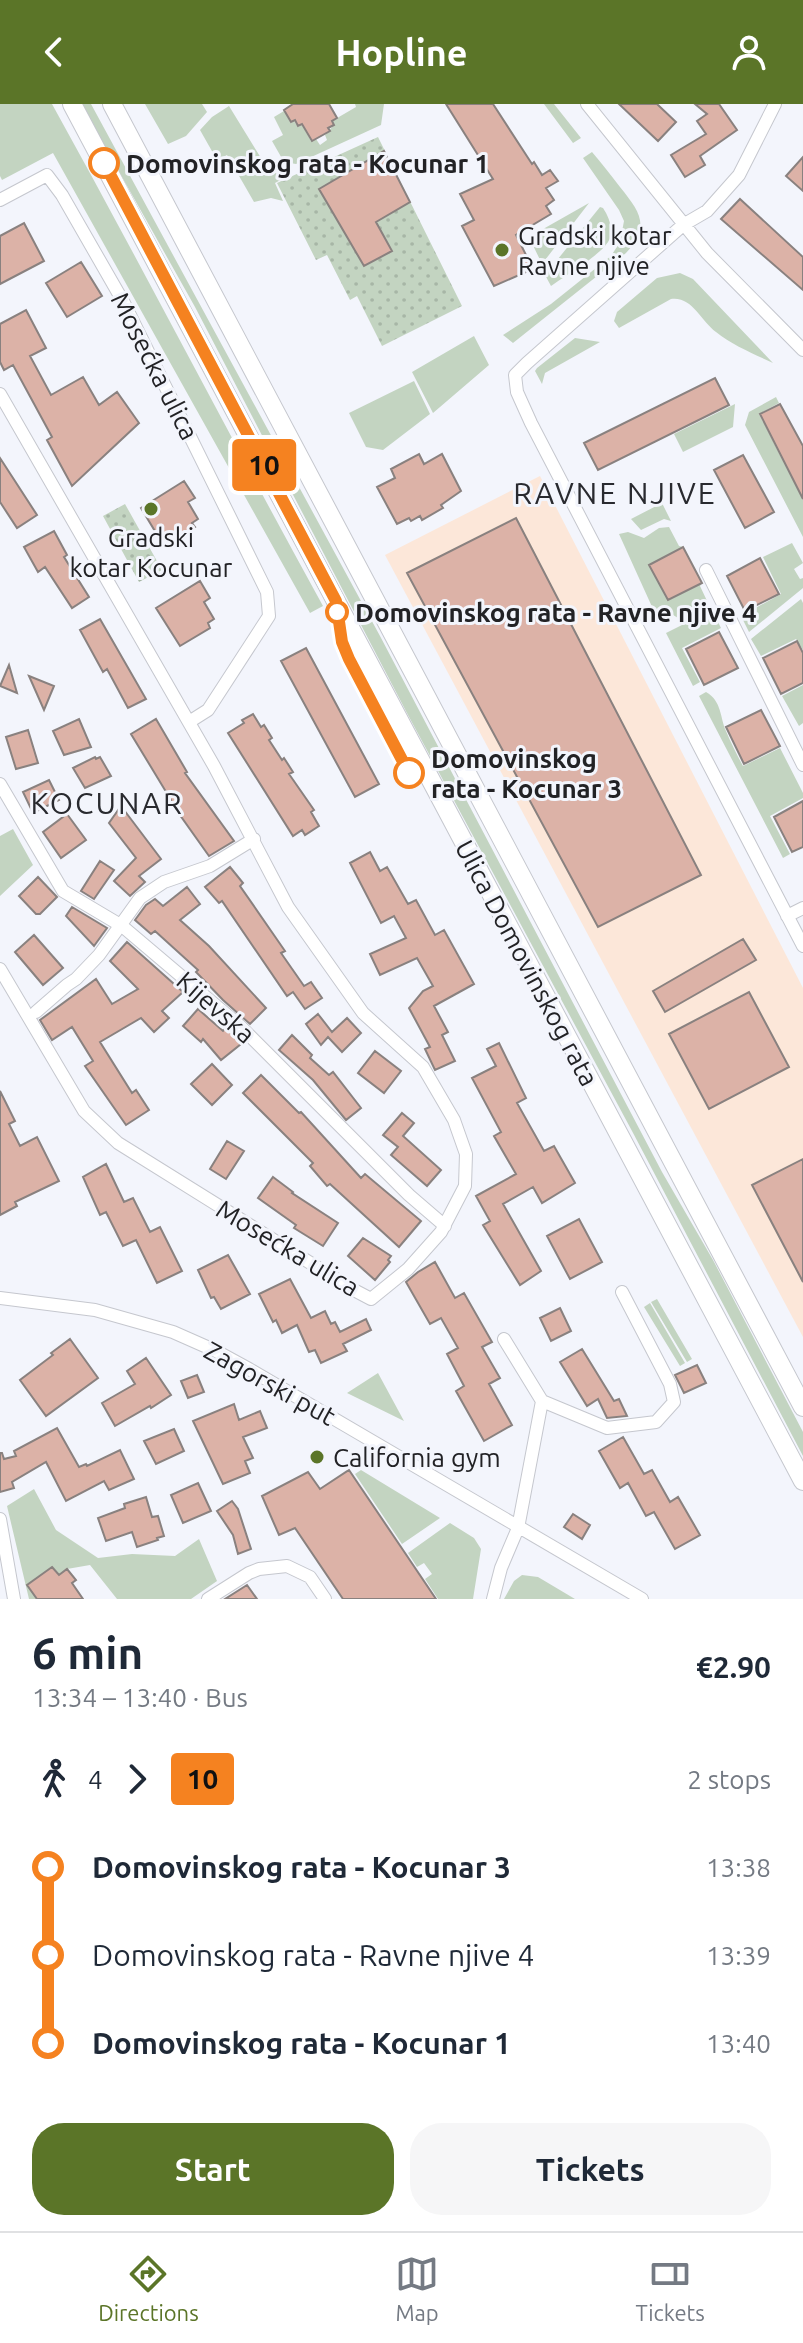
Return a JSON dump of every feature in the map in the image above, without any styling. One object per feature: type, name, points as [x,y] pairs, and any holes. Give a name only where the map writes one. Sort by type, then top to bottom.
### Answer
[{"type":"main road","name":"Ulica Domovinskog rata","points":[[72,104],[803,1481]]},
{"type":"main road","name":"Ulica Domovinskog rata","points":[[112,104],[803,1407]]},
{"type":"street","points":[[587,104],[707,253],[803,350]]},
{"type":"street","points":[[775,104],[739,175],[707,211],[683,225],[527,363],[515,375],[515,382],[531,423],[803,946]]},
{"type":"street","name":"Mosećka ulica","points":[[0,200],[47,175],[62,195],[124,303],[267,592],[269,616],[208,710],[189,722]]},
{"type":"street","name":"Mosećka ulica","points":[[0,394],[189,722],[288,907],[363,1013],[423,1067],[454,1120],[466,1154],[465,1186],[445,1226],[408,1269],[371,1299],[352,1289],[118,1143],[84,1111],[0,969]]},
{"type":"street","points":[[706,570],[803,765]]},
{"type":"street","name":"Kijevska","points":[[0,784],[63,891],[122,926],[240,1026],[409,1195],[445,1226]]},
{"type":"street","points":[[36,1012],[99,955],[140,898],[164,882],[210,866],[254,839]]},
{"type":"street","points":[[787,916],[803,908]]},
{"type":"street","points":[[504,1339],[542,1401],[607,1428],[656,1422],[674,1402],[670,1384],[622,1292]]},
{"type":"street","name":"Zagorski put","points":[[0,1298],[95,1310],[194,1340],[642,1599]]},
{"type":"street","points":[[493,1599],[501,1568],[518,1528],[542,1401]]},
{"type":"street","points":[[0,1519],[14,1599]]},
{"type":"street","points":[[208,1599],[249,1573],[287,1566],[310,1577],[325,1599]]},
{"type":"shaded area","points":[[540,476],[803,988],[803,1337],[385,555]]},
{"type":"green space","points":[[0,104],[52,104],[323,606],[310,613],[53,153],[2,180]]},
{"type":"green space","points":[[81,104],[91,104],[380,636],[662,1172],[713,1260],[803,1432],[803,1456],[408,715],[195,307]]},
{"type":"green space","points":[[145,104],[202,104],[207,112],[186,136],[168,144]]},
{"type":"green space","points":[[355,104],[384,104],[381,125],[296,164],[284,162],[272,141],[283,135],[274,117],[284,111],[291,123],[294,121],[298,127],[302,125],[311,141],[316,139],[320,145],[327,140],[325,135],[334,125],[332,121],[356,107]]},
{"type":"green space","points":[[544,104],[554,104],[581,138],[573,143]]},
{"type":"green space","points":[[229,106],[269,171],[288,176],[275,183],[283,201],[271,198],[254,202],[227,155],[217,160],[200,130]]},
{"type":"green space","points":[[378,137],[462,306],[382,346],[357,296],[350,300],[327,255],[316,260],[277,183]]},
{"type":"green space","points":[[592,152],[637,212],[640,219],[638,235],[626,253],[513,343],[503,335],[551,304],[611,256],[620,242],[624,221],[583,158]]},
{"type":"green space","points":[[589,203],[542,264],[529,237]]},
{"type":"green space","points":[[600,207],[611,226],[607,244],[551,286],[545,275]]},
{"type":"green space","points":[[680,273],[693,279],[773,363],[722,337],[691,305],[678,299],[671,299],[619,328],[614,321],[617,312],[657,278]]},
{"type":"green space","points":[[474,336],[489,365],[433,413],[412,372]]},
{"type":"green space","points":[[575,338],[600,342],[545,373],[542,384],[535,371],[537,368]]},
{"type":"green space","points":[[414,381],[430,414],[383,450],[366,447],[349,413]]},
{"type":"green space","points":[[776,397],[779,403],[759,414],[803,500],[803,537],[745,425],[749,412]]},
{"type":"green space","points":[[735,404],[733,427],[683,452],[674,434]]},
{"type":"green space","points":[[662,503],[671,521],[664,519],[641,530],[631,519]]},
{"type":"green space","points":[[125,504],[162,570],[139,582],[103,516]]},
{"type":"green space","points":[[669,527],[679,546],[683,547],[649,565],[668,600],[702,583],[700,586],[708,603],[678,618],[670,613],[658,620],[619,534],[628,532],[644,538],[659,528]]},
{"type":"green space","points":[[792,543],[803,563],[794,569],[800,579],[803,578],[803,588],[749,632],[741,616],[781,594],[763,557]]},
{"type":"green space","points":[[801,599],[803,650],[796,639],[761,656],[751,639]]},
{"type":"green space","points":[[712,610],[721,628],[682,648],[700,682],[693,686],[666,633]]},
{"type":"green space","points":[[803,685],[803,723],[799,726],[782,696]]},
{"type":"green space","points":[[706,692],[718,705],[726,731],[743,766],[780,748],[803,793],[803,798],[770,816],[790,854],[783,858],[699,696]]},
{"type":"green space","points":[[13,829],[33,865],[0,896],[0,836]]},
{"type":"green space","points":[[657,1299],[692,1359],[687,1362],[651,1302]]},
{"type":"green space","points":[[650,1303],[685,1363],[680,1366],[644,1307]]},
{"type":"green space","points":[[378,1373],[404,1421],[347,1393]]},
{"type":"green space","points":[[361,1470],[440,1518],[402,1544],[355,1474]]},
{"type":"green space","points":[[34,1489],[56,1530],[98,1558],[132,1554],[175,1556],[199,1539],[217,1581],[191,1599],[117,1599],[90,1565],[67,1569],[59,1575],[52,1567],[28,1585],[37,1599],[29,1599],[7,1506]]},
{"type":"green space","points":[[450,1523],[474,1538],[481,1549],[473,1599],[438,1599],[425,1579],[432,1574],[424,1563],[417,1567],[408,1553]]},
{"type":"green space","points":[[522,1575],[538,1577],[575,1599],[504,1599],[514,1581]]},
{"type":"building","points":[[293,104],[329,104],[337,118],[332,121],[334,125],[328,128],[330,131],[312,141],[302,124],[298,126],[295,120],[291,122],[284,110]]},
{"type":"building","points":[[446,104],[493,104],[532,164],[534,162],[542,175],[550,170],[558,181],[546,188],[554,200],[546,206],[551,214],[516,235],[533,269],[494,286],[462,226],[474,220],[460,194],[493,179]]},
{"type":"building","points":[[619,104],[657,104],[676,122],[658,141]]},
{"type":"building","points":[[695,104],[719,104],[737,130],[700,156],[705,165],[685,177],[671,155],[706,134],[697,121],[707,114]]},
{"type":"building","points":[[384,151],[410,202],[376,222],[392,251],[364,266],[319,189]]},
{"type":"building","points":[[803,157],[803,191],[786,176]]},
{"type":"building","points":[[740,199],[803,257],[803,290],[721,219]]},
{"type":"building","points":[[24,223],[44,261],[0,284],[0,236]]},
{"type":"building","points":[[81,262],[102,296],[67,317],[46,283]]},
{"type":"building","points":[[26,310],[46,348],[30,356],[51,395],[83,377],[99,405],[117,392],[139,423],[72,486],[47,440],[52,437],[13,365],[4,370],[0,362],[0,324]]},
{"type":"building","points":[[715,378],[729,405],[598,470],[584,443]]},
{"type":"building","points":[[780,404],[803,446],[803,499],[760,414]]},
{"type":"building","points":[[419,454],[424,464],[442,454],[461,491],[441,505],[443,508],[422,520],[420,516],[397,524],[377,487],[395,478],[391,469]]},
{"type":"building","points":[[743,455],[774,512],[745,528],[714,470]]},
{"type":"building","points":[[0,458],[37,515],[17,528],[0,502]]},
{"type":"building","points":[[184,481],[195,498],[188,502],[198,519],[192,523],[195,527],[164,546],[141,508]]},
{"type":"building","points":[[516,518],[701,875],[598,927],[407,573]]},
{"type":"building","points":[[54,531],[67,555],[64,557],[89,597],[72,608],[45,567],[38,572],[24,547]]},
{"type":"building","points":[[683,547],[702,583],[668,600],[649,565]]},
{"type":"building","points":[[760,558],[779,594],[745,611],[727,576]]},
{"type":"building","points":[[200,581],[210,598],[204,602],[214,619],[208,623],[210,628],[180,646],[156,608]]},
{"type":"building","points":[[100,619],[146,699],[128,708],[107,669],[103,672],[80,630]]},
{"type":"building","points":[[719,632],[738,668],[704,685],[686,649]]},
{"type":"building","points":[[797,641],[803,653],[803,683],[781,694],[763,658]]},
{"type":"building","points":[[306,648],[379,784],[355,797],[281,661]]},
{"type":"building","points":[[9,665],[17,693],[0,686]]},
{"type":"building","points":[[29,676],[54,686],[44,710]]},
{"type":"building","points":[[761,710],[780,746],[744,764],[726,727]]},
{"type":"building","points":[[253,714],[261,727],[264,725],[272,738],[269,740],[293,772],[289,774],[314,810],[311,812],[319,826],[305,835],[302,830],[293,836],[228,733]]},
{"type":"building","points":[[79,719],[91,747],[64,755],[53,731]]},
{"type":"building","points":[[156,719],[185,773],[234,841],[209,856],[170,801],[131,734]]},
{"type":"building","points":[[28,730],[38,763],[16,769],[6,737]]},
{"type":"building","points":[[100,757],[111,776],[85,788],[73,768]]},
{"type":"building","points":[[49,780],[59,800],[33,813],[23,792]]},
{"type":"building","points":[[803,801],[803,847],[792,852],[774,817]]},
{"type":"building","points":[[121,806],[161,859],[139,876],[145,882],[130,896],[114,881],[136,858],[109,823]]},
{"type":"building","points":[[67,814],[86,840],[61,858],[43,832]]},
{"type":"building","points":[[370,852],[380,871],[387,867],[408,904],[416,900],[435,935],[444,930],[474,984],[434,1006],[448,1032],[442,1035],[455,1061],[435,1070],[425,1049],[430,1047],[409,1008],[423,991],[433,986],[417,958],[380,975],[370,954],[406,938],[394,916],[381,923],[350,863]]},
{"type":"building","points":[[100,861],[114,870],[94,899],[81,891]]},
{"type":"building","points":[[230,867],[243,883],[240,886],[285,951],[281,953],[304,986],[311,982],[322,998],[305,1009],[293,992],[287,996],[222,901],[219,903],[205,887]]},
{"type":"building","points":[[38,877],[57,897],[40,914],[36,914],[19,896]]},
{"type":"building","points":[[187,887],[200,904],[180,920],[209,946],[266,1008],[250,1024],[155,931],[151,934],[135,920],[155,899],[163,906]]},
{"type":"building","points":[[72,907],[107,928],[94,946],[66,916]]},
{"type":"building","points":[[34,935],[63,968],[43,985],[15,952]]},
{"type":"building","points":[[743,939],[756,960],[665,1012],[653,991]]},
{"type":"building","points":[[127,942],[183,992],[162,1011],[169,1018],[154,1032],[141,1018],[100,1042],[132,1093],[136,1090],[149,1110],[126,1125],[85,1066],[93,1061],[72,1027],[52,1040],[40,1020],[96,979],[112,1004],[138,989],[110,961]]},
{"type":"building","points":[[749,992],[789,1067],[709,1109],[669,1034]]},
{"type":"building","points":[[198,1009],[223,1031],[227,1027],[241,1044],[221,1060],[203,1039],[201,1042],[183,1026]]},
{"type":"building","points":[[318,1014],[332,1032],[347,1018],[361,1033],[342,1052],[328,1037],[321,1045],[306,1024]]},
{"type":"building","points":[[292,1035],[312,1055],[310,1058],[329,1075],[333,1072],[361,1108],[346,1120],[313,1080],[279,1050]]},
{"type":"building","points":[[499,1043],[526,1098],[517,1103],[544,1151],[554,1146],[575,1183],[542,1203],[533,1187],[503,1204],[541,1271],[520,1285],[483,1225],[490,1221],[476,1196],[516,1174],[494,1136],[501,1132],[472,1078],[496,1066],[487,1049]]},
{"type":"building","points":[[375,1051],[401,1071],[384,1093],[358,1073]]},
{"type":"building","points":[[212,1064],[232,1085],[212,1105],[191,1084]]},
{"type":"building","points":[[261,1075],[301,1112],[361,1178],[365,1174],[421,1221],[399,1247],[330,1184],[327,1186],[310,1166],[313,1163],[243,1093]]},
{"type":"building","points":[[0,1091],[15,1121],[9,1124],[20,1146],[37,1137],[59,1181],[15,1202],[17,1206],[0,1215]]},
{"type":"building","points":[[402,1113],[414,1123],[403,1136],[441,1170],[427,1186],[391,1155],[398,1147],[383,1135]]},
{"type":"building","points":[[227,1141],[244,1151],[226,1179],[210,1169]]},
{"type":"building","points":[[803,1159],[803,1282],[752,1185]]},
{"type":"building","points":[[106,1164],[124,1202],[133,1198],[150,1232],[160,1227],[182,1271],[157,1283],[136,1240],[123,1246],[106,1212],[100,1215],[83,1177]]},
{"type":"building","points":[[273,1177],[338,1223],[323,1246],[294,1228],[296,1225],[258,1198]]},
{"type":"building","points":[[579,1219],[602,1262],[570,1279],[547,1236]]},
{"type":"building","points":[[363,1238],[391,1256],[390,1262],[375,1280],[348,1256]]},
{"type":"building","points":[[228,1255],[250,1294],[221,1309],[214,1297],[211,1298],[198,1270]]},
{"type":"building","points":[[435,1262],[455,1298],[464,1293],[492,1342],[482,1347],[500,1378],[489,1384],[512,1425],[484,1441],[456,1391],[464,1386],[447,1354],[458,1348],[441,1318],[430,1324],[406,1282]]},
{"type":"building","points":[[290,1279],[311,1318],[325,1311],[331,1324],[335,1322],[340,1332],[366,1319],[371,1330],[343,1344],[347,1351],[321,1363],[315,1350],[309,1352],[297,1325],[282,1333],[259,1294]]},
{"type":"building","points":[[560,1308],[571,1331],[551,1341],[540,1318]]},
{"type":"building","points":[[70,1339],[98,1378],[46,1416],[20,1380]]},
{"type":"building","points":[[582,1349],[614,1401],[619,1399],[627,1416],[607,1418],[598,1399],[587,1406],[560,1362]]},
{"type":"building","points":[[146,1358],[171,1395],[115,1426],[102,1403],[135,1384],[127,1371]]},
{"type":"building","points":[[697,1365],[706,1383],[684,1393],[675,1375]]},
{"type":"building","points":[[197,1375],[204,1392],[188,1398],[181,1381]]},
{"type":"building","points":[[234,1404],[239,1420],[260,1411],[267,1428],[243,1437],[253,1458],[245,1461],[250,1473],[223,1484],[193,1421]]},
{"type":"building","points":[[57,1428],[79,1467],[120,1450],[134,1479],[109,1490],[104,1481],[66,1501],[46,1462],[12,1482],[14,1488],[0,1492],[0,1453],[4,1459],[16,1456],[14,1451]]},
{"type":"building","points":[[174,1429],[184,1451],[156,1464],[144,1441]]},
{"type":"building","points":[[623,1437],[644,1474],[652,1470],[670,1502],[678,1497],[700,1535],[675,1549],[654,1512],[646,1516],[628,1483],[620,1488],[599,1451]]},
{"type":"building","points":[[349,1470],[436,1599],[343,1599],[295,1528],[279,1535],[262,1496],[308,1472],[320,1489]]},
{"type":"building","points":[[198,1483],[211,1511],[183,1523],[171,1495]]},
{"type":"building","points":[[146,1497],[152,1517],[158,1516],[164,1536],[137,1547],[132,1532],[106,1541],[98,1518],[125,1508],[124,1504]]},
{"type":"building","points":[[232,1501],[238,1509],[251,1549],[238,1554],[233,1535],[217,1511]]},
{"type":"building","points":[[573,1514],[590,1525],[582,1539],[564,1527]]},
{"type":"building","points":[[52,1567],[59,1575],[67,1569],[76,1580],[72,1583],[83,1599],[37,1599],[27,1585]]},
{"type":"building","points":[[247,1585],[257,1599],[225,1599]]},
{"type":"bus line","name":"10","points":[[104,163],[336,601],[342,642],[349,659],[409,773]]},
{"type":"place","name":"Domovinskog rata - Kocunar 1","points":[[104,163]]},
{"type":"place","name":"Gradski kotar Ravne njive","points":[[502,250]]},
{"type":"place","name":"Gradski kotar Kocunar","points":[[151,509]]},
{"type":"place","name":"Domovinskog rata - Ravne njive 4","points":[[337,612]]},
{"type":"place","name":"Domovinskog rata - Kocunar 3","points":[[409,773]]},
{"type":"place","name":"California gym","points":[[317,1457]]},
{"type":"district","name":"RAVNE NJIVE","points":[[615,493]]},
{"type":"district","name":"KOCUNAR","points":[[107,803]]}]
